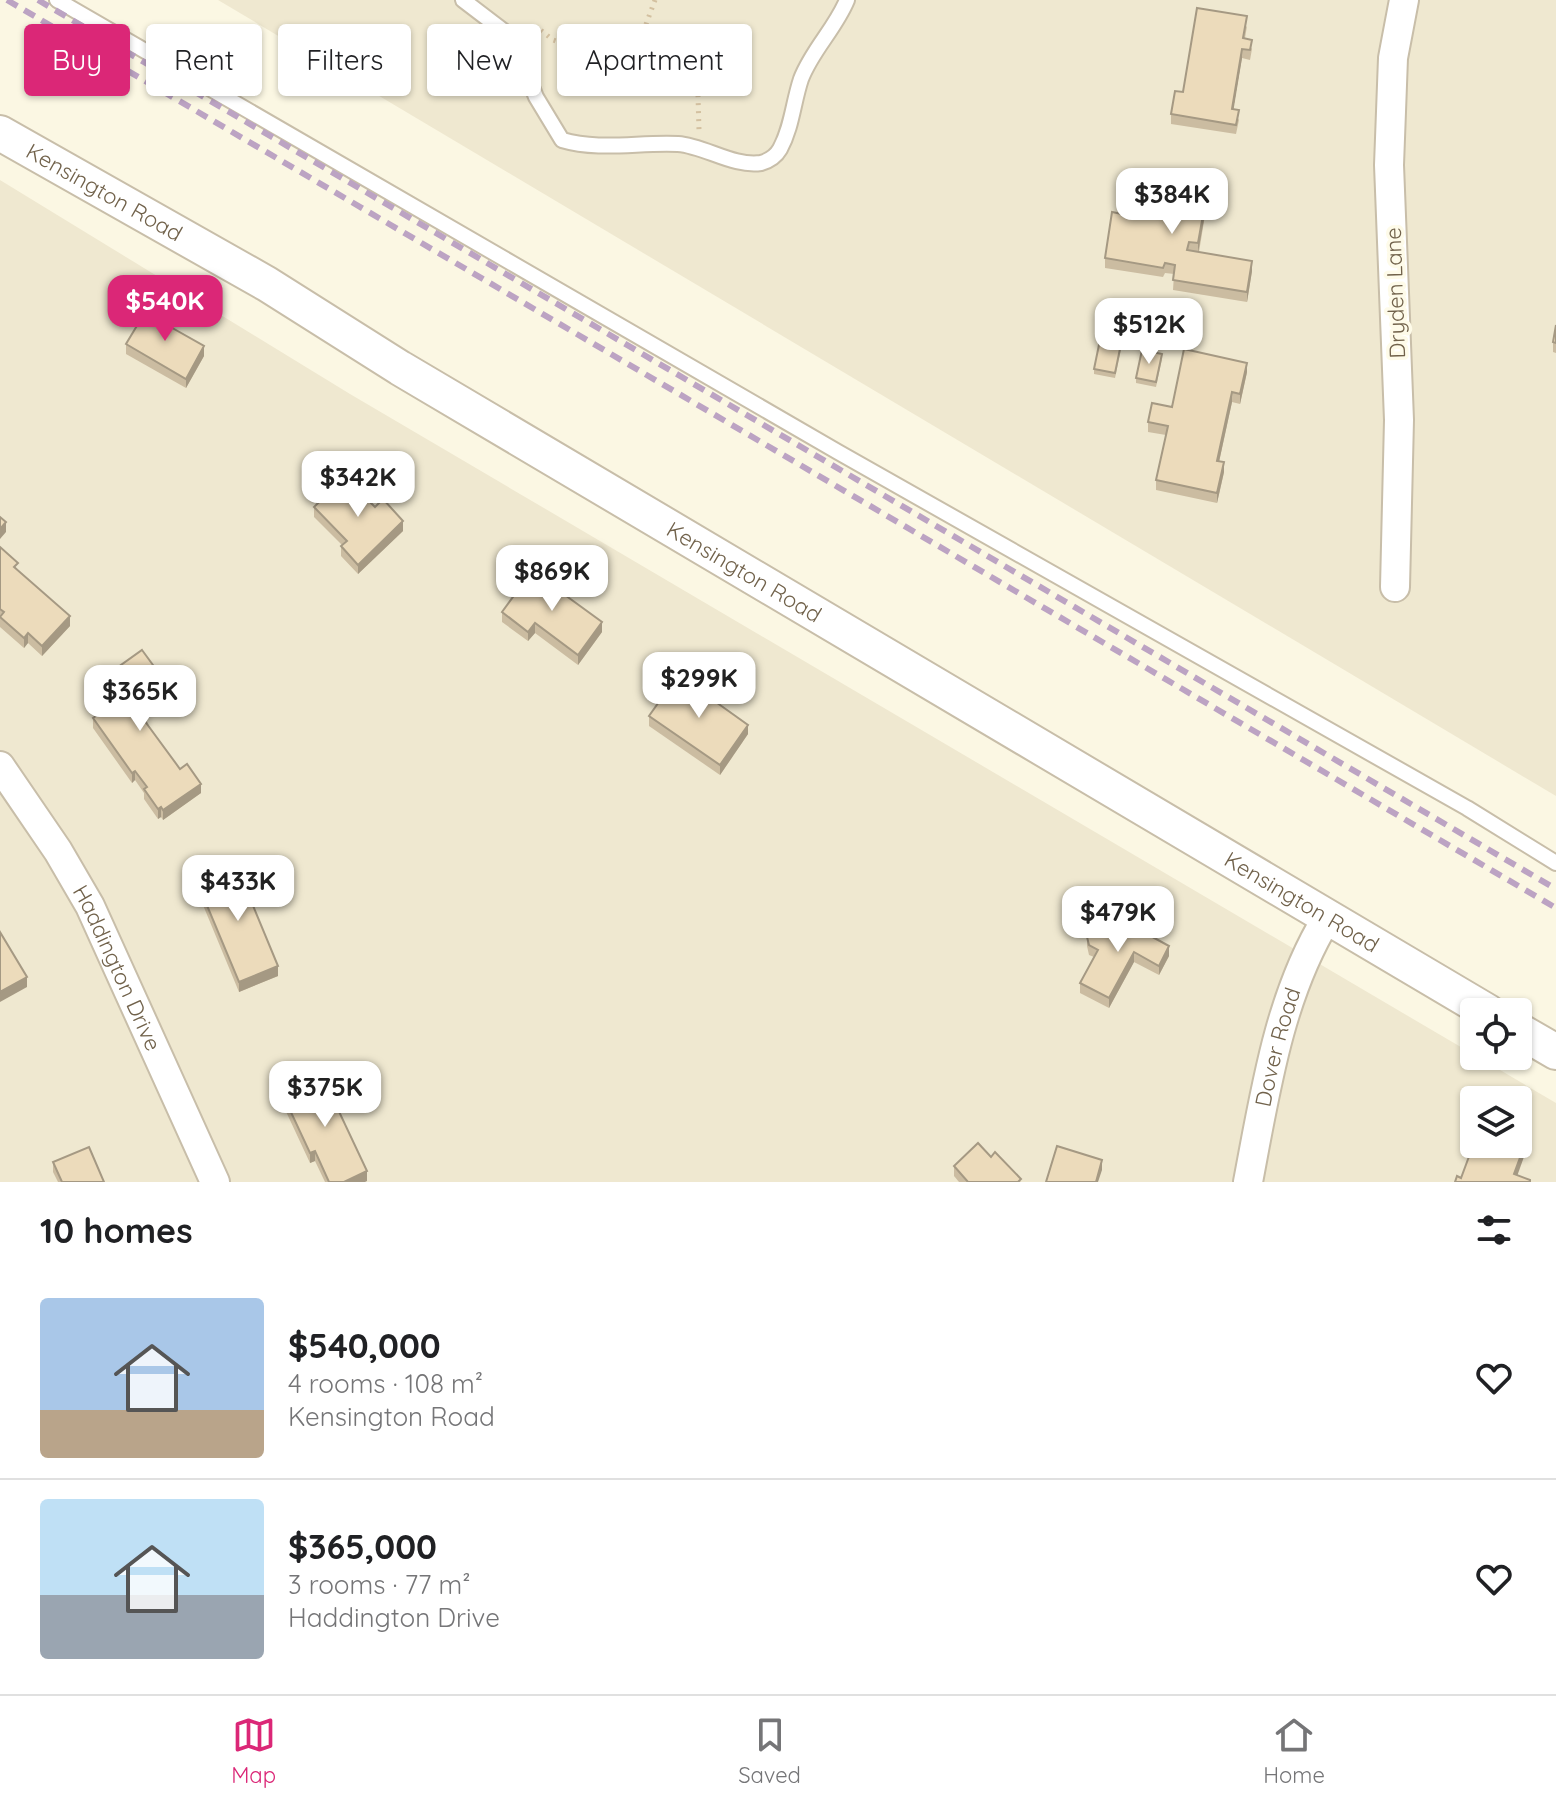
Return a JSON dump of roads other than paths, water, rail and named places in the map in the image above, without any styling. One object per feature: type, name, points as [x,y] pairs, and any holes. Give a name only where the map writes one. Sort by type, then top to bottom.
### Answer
[{"type":"street","name":"Dryden Lane","points":[[1395,587],[1399,420],[1389,165],[1393,58],[1404,0]]},
{"type":"street","name":"Kensington Road","points":[[0,133],[267,284],[400,368],[1464,998]]},
{"type":"street","name":"Haddington Drive","points":[[0,766],[58,851],[90,906],[215,1182]]},
{"type":"street","name":"Dover Road","points":[[1248,1182],[1274,1058],[1292,993],[1307,953],[1327,918]]},
{"type":"street","points":[[1532,1038],[1556,1052]]},
{"type":"lane","points":[[57,0],[1556,863]]},
{"type":"lane","points":[[463,0],[505,32],[521,59],[536,97],[562,140],[597,145],[657,143],[697,147],[746,163],[764,162],[778,153],[794,114],[800,81],[847,0]]},
{"type":"railway","points":[[7,0],[1556,908]]},
{"type":"railway","points":[[38,0],[1556,889]]}]
